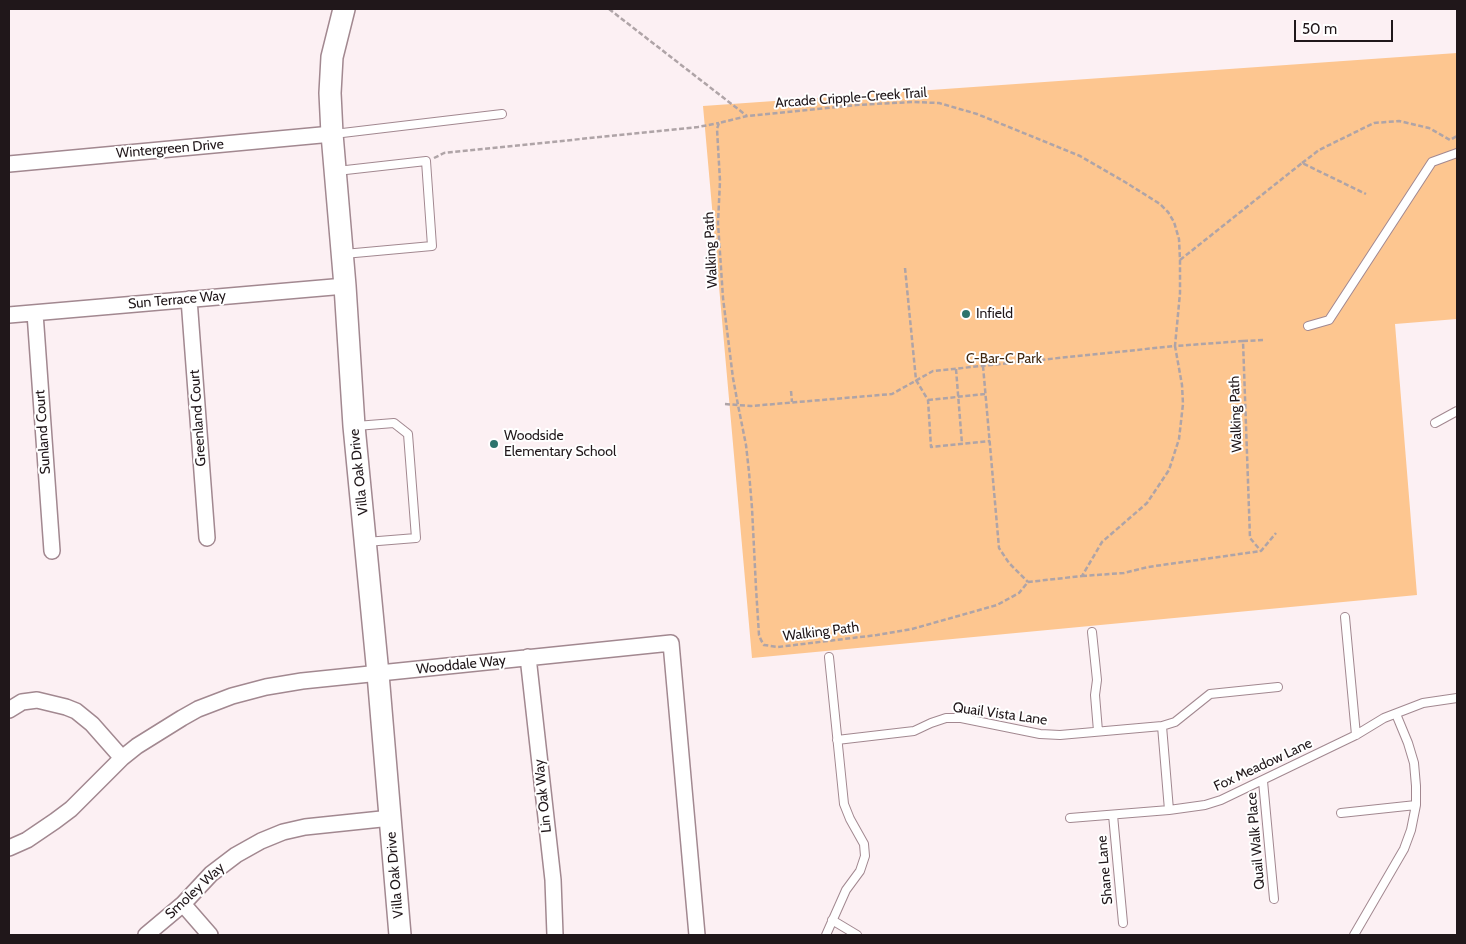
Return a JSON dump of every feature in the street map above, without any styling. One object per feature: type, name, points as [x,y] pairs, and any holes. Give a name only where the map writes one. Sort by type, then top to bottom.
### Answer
[{"type":"street","name":"Villa Oak Drive","points":[[344,9],[332,57],[330,93],[332,134],[345,286],[354,426],[378,674],[400,935]]},
{"type":"street","name":"Wintergreen Drive","points":[[9,164],[332,134]]},
{"type":"street","name":"Sun Terrace Way","points":[[9,315],[345,286]]},
{"type":"street","name":"Greenland Court","points":[[189,299],[207,538]]},
{"type":"street","name":"Sunland Court","points":[[35,313],[52,551]]},
{"type":"street","name":"Wooddale Way","points":[[9,848],[27,840],[60,817],[122,758],[150,737],[198,709],[232,696],[288,683],[671,643],[697,935]]},
{"type":"street","name":"Lin Oak Way","points":[[528,658],[552,880],[555,935]]},
{"type":"street","points":[[9,710],[22,702],[37,700],[76,711],[92,724],[122,758]]},
{"type":"street","name":"Smoley Way","points":[[146,935],[183,904],[211,874],[227,861],[253,845],[276,835],[305,827],[391,818]]},
{"type":"street","points":[[183,904],[210,935]]},
{"type":"lane","points":[[332,134],[502,114]]},
{"type":"lane","points":[[1308,326],[1329,320],[1432,162],[1457,153]]},
{"type":"lane","points":[[335,171],[426,161],[432,246],[342,254]]},
{"type":"lane","points":[[1435,423],[1457,412]]},
{"type":"lane","points":[[354,426],[394,422],[408,434],[416,538],[366,542]]},
{"type":"lane","points":[[1345,616],[1356,735]]},
{"type":"lane","points":[[1092,632],[1097,680],[1095,694],[1098,731]]},
{"type":"lane","points":[[826,935],[846,890],[860,871],[865,856],[864,844],[844,804],[829,657]]},
{"type":"lane","points":[[1170,810],[1162,726],[1175,722],[1210,694],[1278,687]]},
{"type":"lane","name":"Fox Meadow Lane","points":[[1070,818],[1170,810],[1205,805],[1263,781],[1356,735],[1384,718],[1424,703],[1457,698]]},
{"type":"lane","points":[[1354,935],[1404,850],[1411,830],[1416,805],[1414,763],[1396,714]]},
{"type":"lane","name":"Quail Vista Lane","points":[[837,740],[909,732],[946,718],[961,718],[1040,734],[1060,735],[1162,726]]},
{"type":"lane","name":"Quail Walk Place","points":[[1263,781],[1274,899]]},
{"type":"lane","points":[[1341,813],[1416,805]]},
{"type":"lane","name":"Shane Lane","points":[[1113,815],[1123,922]]},
{"type":"lane","points":[[832,920],[857,935]]},
{"type":"path","points":[[609,9],[747,116]]},
{"type":"path","name":"Arcade Cripple-Creek Trail","points":[[747,116],[856,105],[912,102],[939,103],[976,114],[1080,156],[1160,204],[1174,222],[1179,239],[1180,260]]},
{"type":"path","points":[[426,161],[444,154],[698,127],[747,116]]},
{"type":"path","points":[[1082,576],[1102,542],[1147,503],[1169,470],[1179,439],[1182,385],[1175,346],[1180,293],[1180,260],[1319,150],[1374,123],[1400,121],[1429,128],[1450,140],[1457,136]]},
{"type":"path","name":"Walking Path","points":[[719,123],[717,129],[720,181],[718,223],[723,298],[738,405],[746,445],[751,490],[759,635],[764,645],[778,647],[877,635],[936,623],[997,605],[1019,593],[1028,582]]},
{"type":"path","points":[[1302,163],[1366,194]]},
{"type":"path","points":[[905,268],[916,380],[928,400],[931,446],[990,441]]},
{"type":"path","points":[[725,404],[750,406],[892,394],[933,371],[1175,346],[1265,340]]},
{"type":"path","name":"Walking Path","points":[[1243,341],[1250,538],[1261,551]]},
{"type":"path","points":[[983,366],[999,548],[1009,564],[1028,582],[1124,573],[1148,567],[1261,551],[1276,533]]},
{"type":"path","points":[[956,369],[962,444]]},
{"type":"path","points":[[791,391],[792,402]]},
{"type":"path","points":[[928,400],[985,394]]},
{"type":"green space","name":"C-Bar-C Park","points":[[1457,53],[1457,319],[1395,324],[1417,595],[752,658],[703,106]]},
{"type":"place","name":"Infield","points":[[966,314]]},
{"type":"place","name":"Woodside Elementary School","points":[[494,444]]}]
